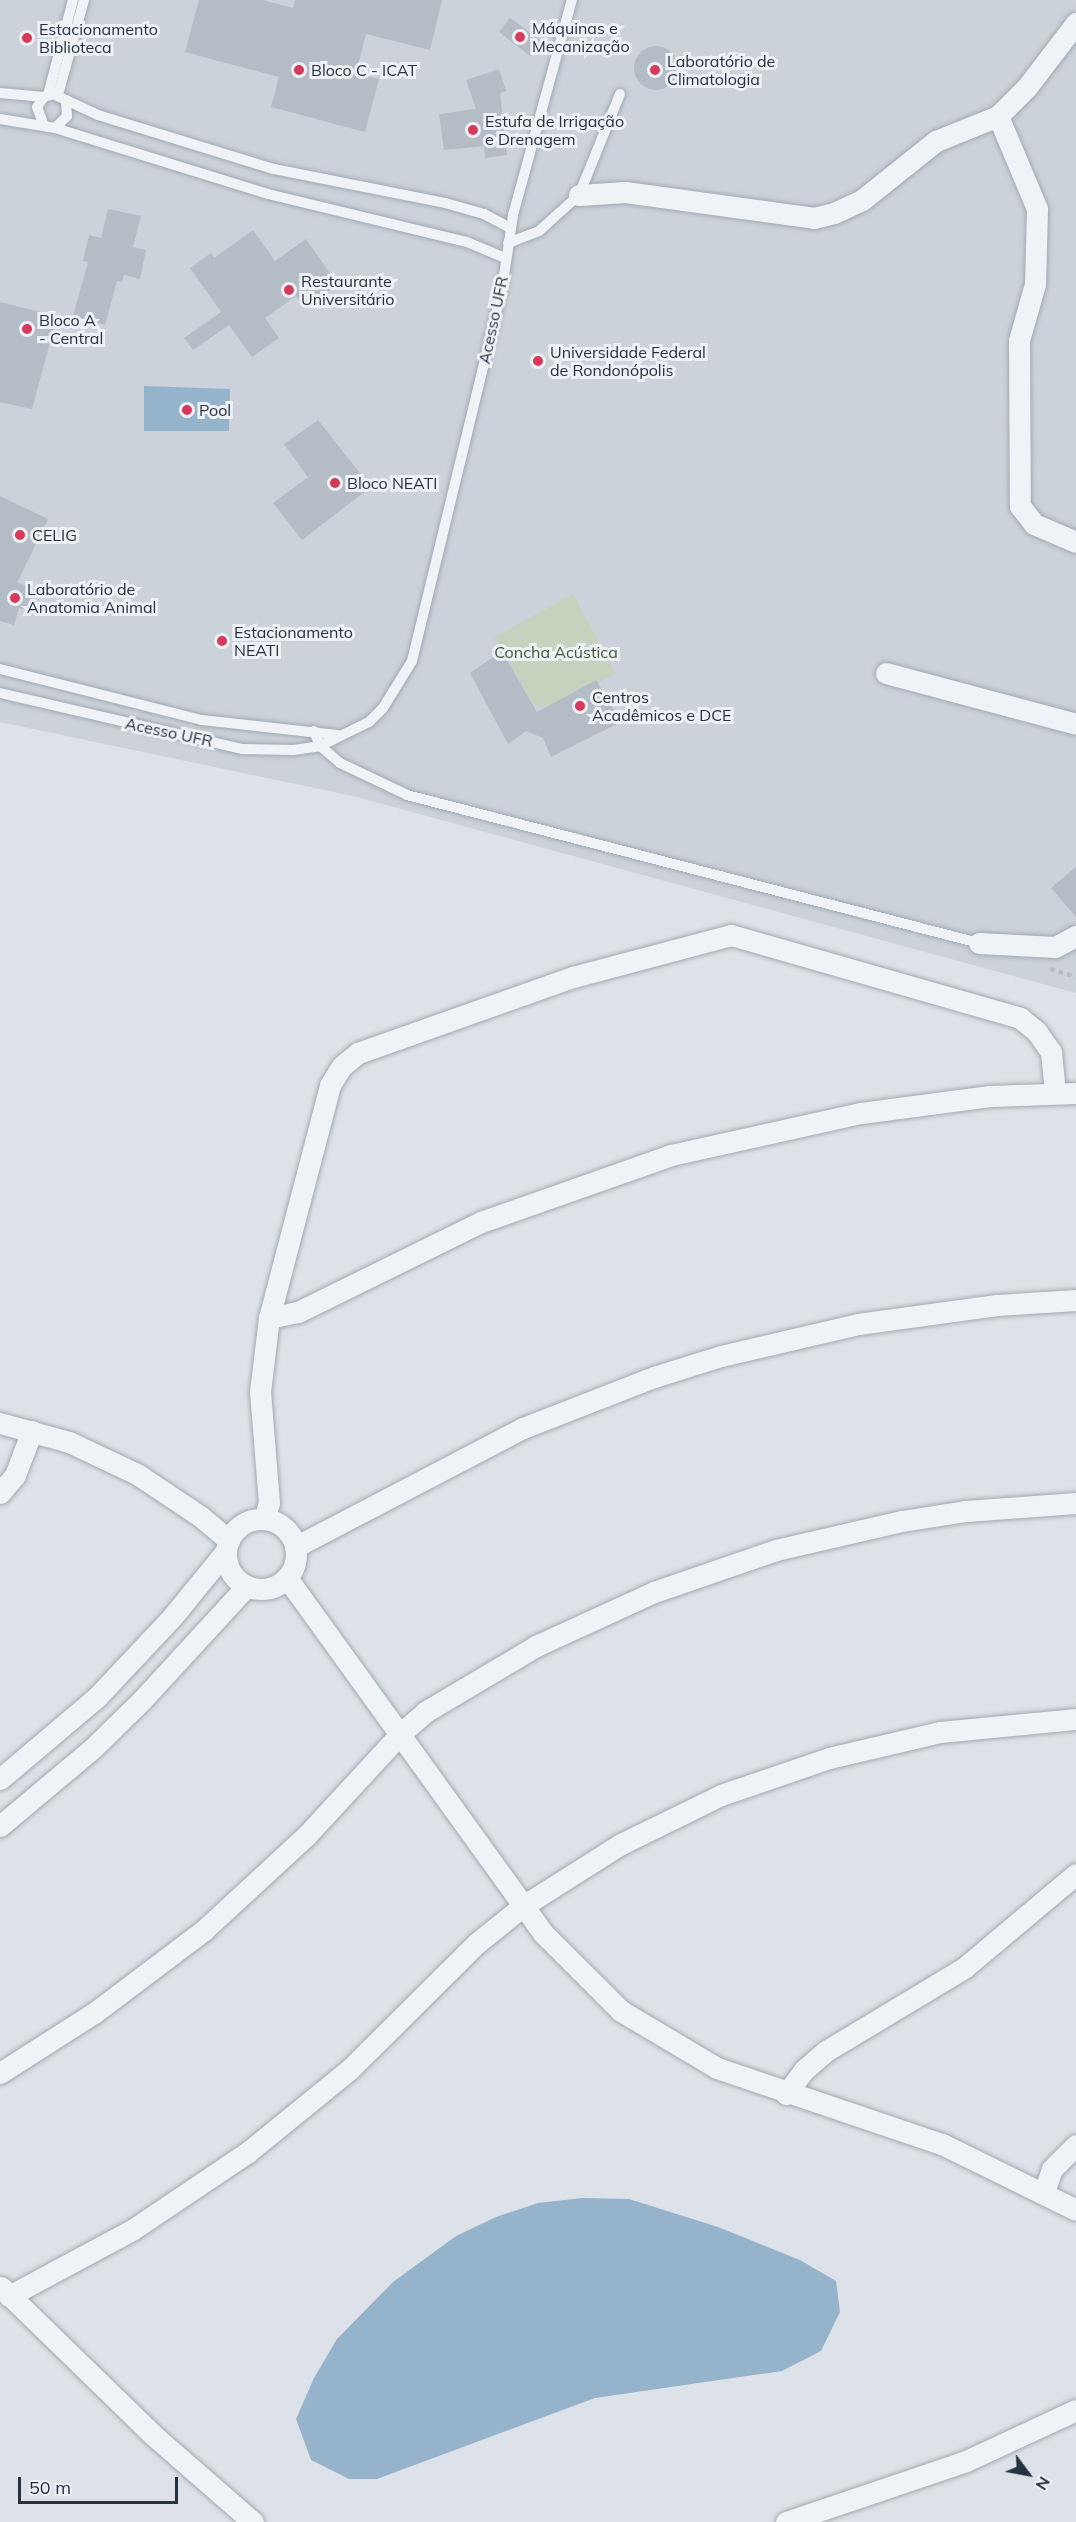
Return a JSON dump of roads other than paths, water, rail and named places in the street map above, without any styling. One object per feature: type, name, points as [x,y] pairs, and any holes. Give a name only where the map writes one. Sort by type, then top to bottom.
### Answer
[{"type":"street","points":[[579,195],[625,192],[685,197],[814,218],[862,200],[936,141],[998,116],[1027,87],[1076,23]]},
{"type":"street","points":[[998,116],[1037,209],[1035,284],[1019,340],[1020,506],[1034,524],[1076,542]]},
{"type":"street","points":[[886,673],[1076,724]]},
{"type":"street","points":[[264,1519],[269,1503],[260,1392],[269,1318],[330,1085],[342,1066],[358,1053],[427,1026],[573,977],[731,935],[1020,1018],[1037,1032],[1050,1052],[1055,1093]]},
{"type":"street","points":[[979,943],[1055,947],[1076,936]]},
{"type":"street","points":[[269,1318],[298,1312],[481,1222],[671,1155],[861,1113],[1055,1093],[1076,1093]]},
{"type":"street","points":[[295,1547],[523,1428],[665,1373],[778,1341],[858,1324],[997,1305],[1076,1300]]},
{"type":"street","points":[[0,1423],[77,1446],[138,1474],[185,1505],[227,1546],[231,1572],[247,1586],[268,1589],[287,1578],[296,1558],[295,1547],[284,1528],[264,1519],[243,1524],[227,1546],[105,1689],[0,1779]]},
{"type":"street","points":[[0,1493],[15,1475],[32,1431]]},
{"type":"street","points":[[0,2073],[94,2013],[204,1930],[306,1836],[400,1734],[425,1712],[536,1646],[614,1609],[714,1569],[776,1550],[902,1521],[966,1511],[1076,1503]]},
{"type":"street","points":[[287,1578],[523,1906],[580,1974],[644,2027],[717,2068],[786,2094],[891,2125],[1044,2192],[1076,2210]]},
{"type":"street","points":[[0,1826],[126,1716],[247,1586]]},
{"type":"street","points":[[253,2522],[152,2434],[5,2290],[132,2230],[248,2152],[349,2070],[477,1943],[523,1906],[660,1824],[775,1775],[884,1743],[940,1732],[1076,1719]]},
{"type":"street","points":[[786,2094],[804,2070],[826,2051],[964,1968],[1076,1874]]},
{"type":"street","points":[[1044,2192],[1052,2169],[1076,2145]]},
{"type":"street","points":[[786,2522],[966,2461],[1076,2410]]},
{"type":"lane","points":[[73,0],[54,97],[67,116],[50,127],[37,113],[54,97],[84,0]]},
{"type":"lane","points":[[505,258],[510,228],[572,0]]},
{"type":"lane","points":[[0,93],[54,97],[274,169],[470,209],[510,228]]},
{"type":"lane","points":[[508,243],[539,231],[579,195],[620,94]]},
{"type":"lane","name":"Acesso UFR","points":[[0,119],[50,127],[268,194],[467,242],[505,258],[502,289],[412,661],[383,708],[369,722],[338,735],[320,746],[293,750],[243,748],[0,693]]},
{"type":"lane","points":[[0,669],[245,727],[314,731],[338,735]]},
{"type":"lane","points":[[243,748],[245,727]]},
{"type":"lane","points":[[314,731],[320,746],[340,763],[407,795],[979,943]]},
{"type":"water","name":"Pool","points":[[144,386],[230,389],[229,431],[144,431]]},
{"type":"water","points":[[583,2198],[629,2199],[718,2227],[800,2260],[836,2281],[840,2312],[821,2351],[782,2371],[595,2398],[377,2479],[349,2479],[311,2460],[296,2419],[314,2378],[337,2339],[393,2282],[456,2236],[496,2217],[538,2203]]},
{"type":"place","name":"Máquinas e Mecanização","points":[[520,37]]},
{"type":"place","name":"Estacionamento Biblioteca","points":[[27,38]]},
{"type":"place","name":"Bloco C - ICAT","points":[[299,70]]},
{"type":"place","name":"Laboratório de Climatologia","points":[[655,70]]},
{"type":"place","name":"Estufa de Irrigação e Drenagem","points":[[473,130]]},
{"type":"place","name":"Restaurante Universitário","points":[[289,290]]},
{"type":"place","name":"Bloco A - Central","points":[[27,329]]},
{"type":"place","name":"Universidade Federal de Rondonópolis","points":[[538,361]]},
{"type":"place","name":"Pool","points":[[187,410]]},
{"type":"place","name":"Bloco NEATI","points":[[335,483]]},
{"type":"place","name":"CELIG","points":[[20,535]]},
{"type":"place","name":"Laboratório de Anatomia Animal","points":[[15,598]]},
{"type":"place","name":"Estacionamento NEATI","points":[[222,641]]},
{"type":"place","name":"Centros Acadêmicos e DCE","points":[[580,706]]},
{"type":"park label","name":"Concha Acústica","points":[[556,652]]}]
